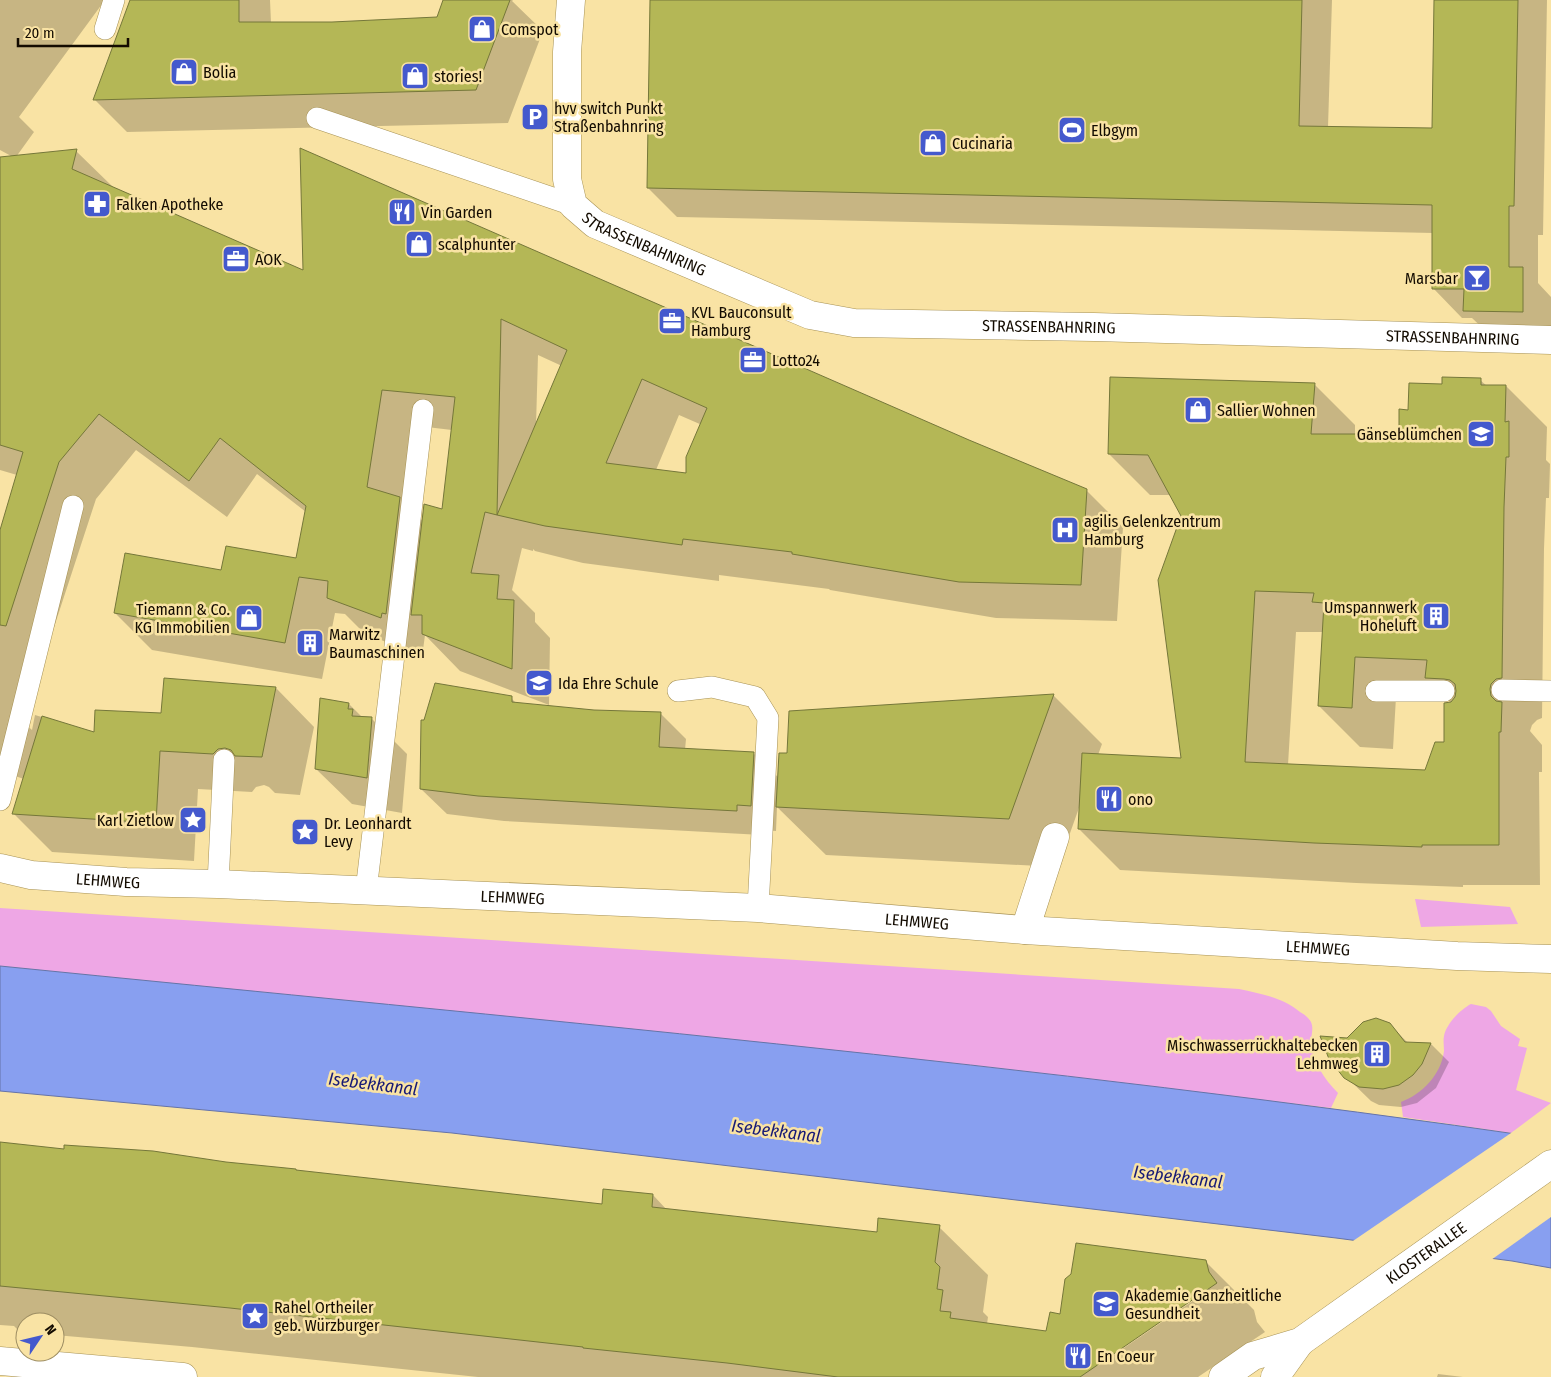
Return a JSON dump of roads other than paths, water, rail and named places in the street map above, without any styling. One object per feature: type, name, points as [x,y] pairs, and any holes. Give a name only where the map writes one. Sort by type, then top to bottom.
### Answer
[{"type":"street","name":"STRASSENBAHNRING","points":[[568,1],[567,179],[573,205],[595,224],[810,315],[854,323],[1094,327],[1551,340]]},
{"type":"street","points":[[1025,930],[1055,837]]},
{"type":"street","name":"LEHMWEG","points":[[0,868],[31,874],[126,882],[218,884],[758,908],[1025,930],[1447,955],[1551,959]]},
{"type":"street","name":"KLOSTERALLEE","points":[[1223,1377],[1253,1356],[1300,1342],[1551,1164]]},
{"type":"street","name":"KLOSTERALLEE","points":[[1275,1377],[1300,1342]]},
{"type":"street","points":[[0,1361],[182,1377]]},
{"type":"lane","points":[[105,29],[114,0]]},
{"type":"lane","name":"STRASSENBAHNRING","points":[[317,118],[573,205]]},
{"type":"lane","points":[[366,891],[423,410]]},
{"type":"lane","points":[[0,800],[73,506]]},
{"type":"lane","points":[[678,691],[712,687],[755,696],[768,718],[758,908]]},
{"type":"lane","points":[[1502,690],[1551,691]]},
{"type":"lane","points":[[1376,691],[1444,691]]},
{"type":"lane","points":[[218,884],[224,760]]},
{"type":"water","name":"Isebekkanal","points":[[0,966],[971,1065],[1358,1112],[1551,1139],[1551,1268],[1512,1261],[1336,1238],[452,1133],[0,1091]]},
{"type":"place","name":"Comspot","points":[[482,29]]},
{"type":"place","name":"Bolia","points":[[184,72]]},
{"type":"place","name":"stories!","points":[[415,76]]},
{"type":"place","name":"hvv switch Punkt Straßenbahnring","points":[[535,117]]},
{"type":"place","name":"Elbgym","points":[[1072,130]]},
{"type":"place","name":"Cucinaria","points":[[933,143]]},
{"type":"place","name":"Falken Apotheke","points":[[97,204]]},
{"type":"place","name":"Vin Garden","points":[[402,212]]},
{"type":"place","name":"scalphunter","points":[[419,244]]},
{"type":"place","name":"AOK","points":[[236,259]]},
{"type":"place","name":"Marsbar","points":[[1477,278]]},
{"type":"place","name":"KVL Bauconsult Hamburg","points":[[672,321]]},
{"type":"place","name":"Lotto24","points":[[753,360]]},
{"type":"place","name":"Sallier Wohnen","points":[[1198,410]]},
{"type":"place","name":"Gänseblümchen","points":[[1481,434]]},
{"type":"place","name":"agilis Gelenkzentrum Hamburg","points":[[1065,530]]},
{"type":"place","name":"Umspannwerk Hoheluft","points":[[1436,616]]},
{"type":"place","name":"Tiemann & Co. KG Immobilien","points":[[249,618]]},
{"type":"place","name":"Marwitz Baumaschinen","points":[[310,643]]},
{"type":"place","name":"Ida Ehre Schule","points":[[539,683]]},
{"type":"place","name":"ono","points":[[1109,799]]},
{"type":"place","name":"Karl Zietlow","points":[[193,820]]},
{"type":"place","name":"Dr. Leonhardt Levy","points":[[305,832]]},
{"type":"place","name":"Mischwasserrückhaltebecken Lehmweg","points":[[1377,1054]]},
{"type":"place","name":"Akademie Ganzheitliche Gesundheit","points":[[1106,1304]]},
{"type":"place","name":"Rahel Ortheiler geb. Würzburger","points":[[255,1316]]},
{"type":"place","name":"En Coeur","points":[[1078,1356]]}]
